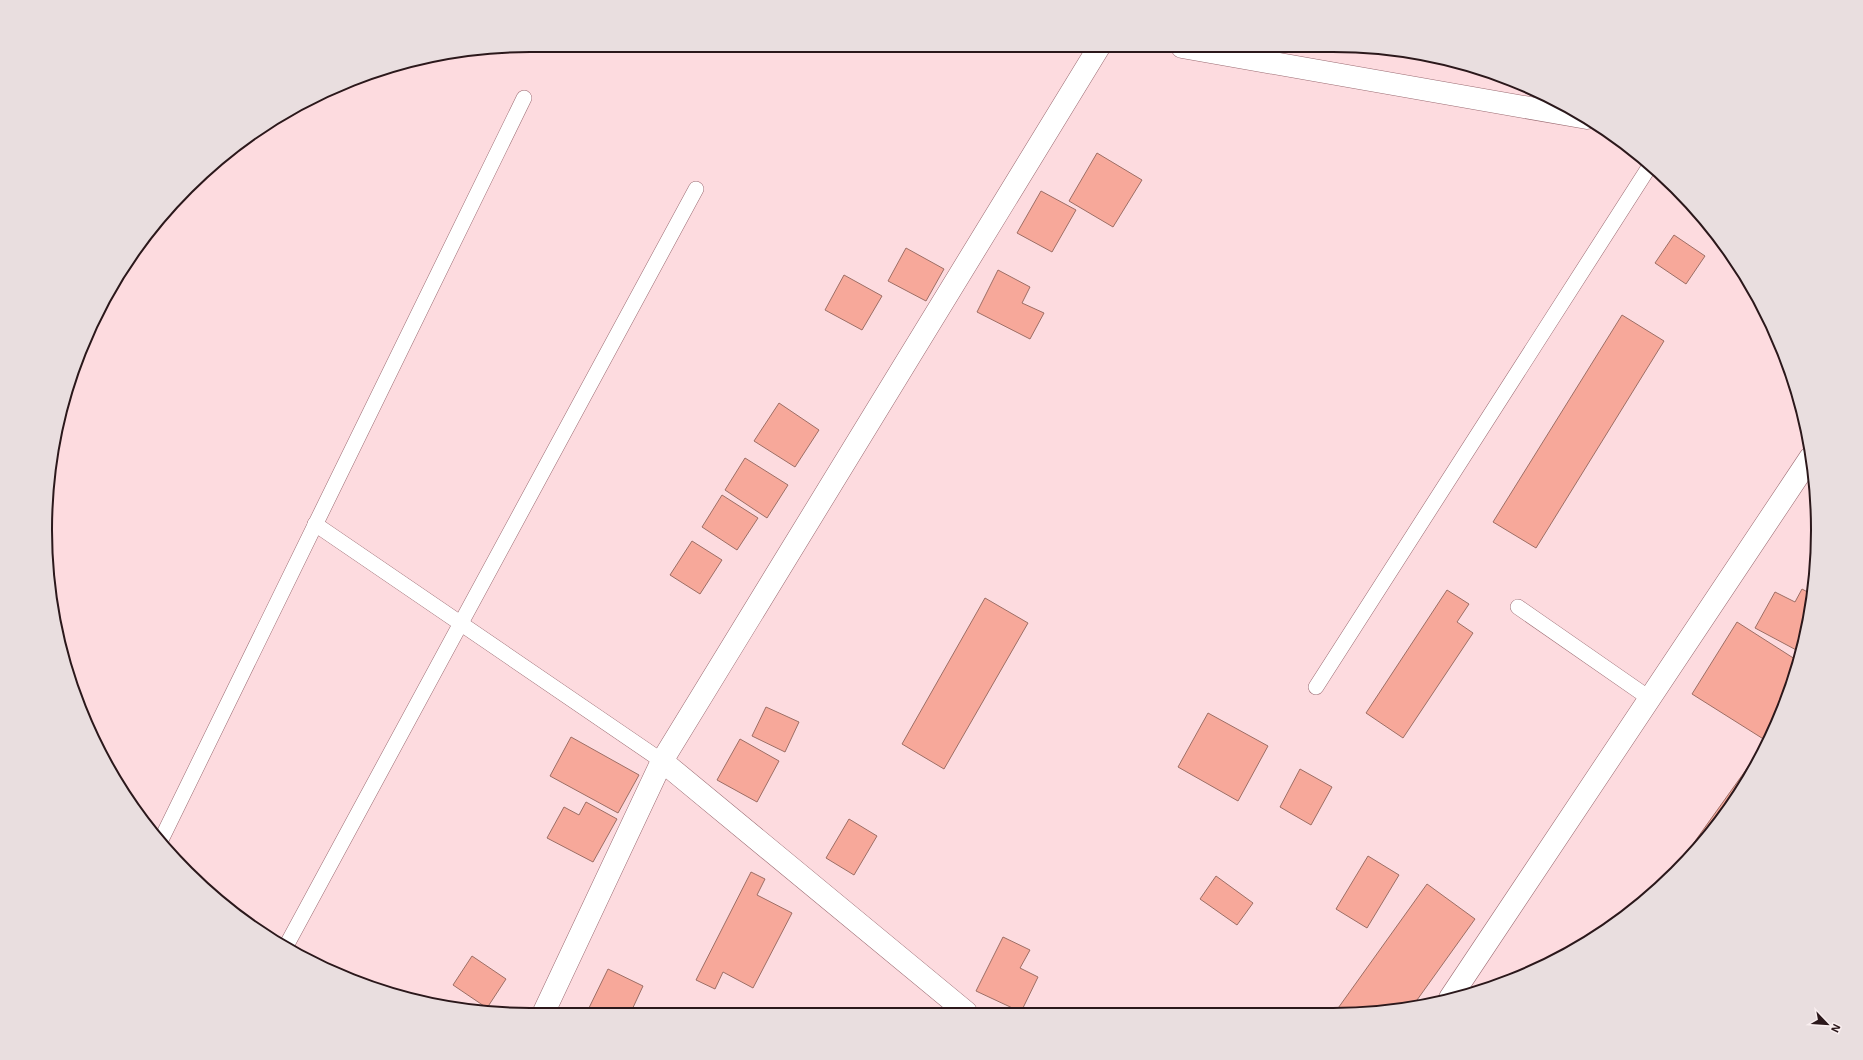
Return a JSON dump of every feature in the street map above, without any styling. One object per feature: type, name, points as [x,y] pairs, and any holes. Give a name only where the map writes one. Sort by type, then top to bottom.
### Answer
[{"type":"street","points":[[547,1008],[662,761],[1096,52]]},
{"type":"street","points":[[1211,52],[1570,115]]},
{"type":"street","points":[[1453,993],[1806,464]]},
{"type":"street","points":[[662,761],[961,1008]]},
{"type":"lane","points":[[163,836],[524,98]]},
{"type":"lane","points":[[1316,687],[1647,170]]},
{"type":"lane","points":[[288,942],[696,189]]},
{"type":"lane","points":[[315,524],[662,761]]},
{"type":"lane","points":[[1518,607],[1649,698]]},
{"type":"building","points":[[1097,153],[1142,180],[1113,227],[1069,201]]},
{"type":"building","points":[[1041,191],[1076,210],[1052,252],[1017,233]]},
{"type":"building","points":[[1674,235],[1705,256],[1686,284],[1655,263]]},
{"type":"building","points":[[906,248],[944,269],[926,301],[888,281]]},
{"type":"building","points":[[998,270],[1030,287],[1022,303],[1044,313],[1030,339],[977,312]]},
{"type":"building","points":[[844,275],[882,296],[862,330],[825,310]]},
{"type":"building","points":[[1622,315],[1664,341],[1536,548],[1493,522]]},
{"type":"building","points":[[779,403],[819,430],[795,467],[754,441]]},
{"type":"building","points":[[745,458],[788,485],[767,518],[725,490]]},
{"type":"building","points":[[722,495],[758,518],[737,550],[702,527]]},
{"type":"building","points":[[692,541],[722,560],[700,594],[670,575]]},
{"type":"building","points":[[1802,589],[1807,592],[1796,650],[1755,628],[1775,592],[1795,602]]},
{"type":"building","points":[[1447,590],[1469,604],[1457,622],[1473,633],[1403,738],[1366,713]]},
{"type":"building","points":[[985,598],[1028,623],[944,769],[902,744]]},
{"type":"building","points":[[1737,622],[1794,658],[1775,713],[1763,739],[1692,694]]},
{"type":"building","points":[[766,707],[799,722],[785,752],[752,736]]},
{"type":"building","points":[[1208,713],[1268,746],[1238,801],[1178,767]]},
{"type":"building","points":[[571,737],[639,775],[618,813],[550,776]]},
{"type":"building","points":[[740,739],[779,761],[757,802],[717,780]]},
{"type":"building","points":[[1748,767],[1730,796],[1694,843]]},
{"type":"building","points":[[1300,769],[1332,787],[1311,825],[1280,807]]},
{"type":"building","points":[[586,802],[617,819],[593,862],[547,838],[564,807],[579,815]]},
{"type":"building","points":[[849,819],[877,836],[854,875],[826,858]]},
{"type":"building","points":[[1368,856],[1399,875],[1367,928],[1336,909]]},
{"type":"building","points":[[751,872],[765,879],[757,895],[792,913],[753,988],[723,972],[715,989],[696,980]]},
{"type":"building","points":[[1216,876],[1253,903],[1237,925],[1200,899]]},
{"type":"building","points":[[1427,884],[1475,919],[1417,1001],[1364,1007],[1338,1008]]},
{"type":"building","points":[[1003,937],[1030,950],[1020,968],[1038,977],[1023,1008],[1012,1008],[976,991]]},
{"type":"building","points":[[472,956],[506,979],[488,1006],[483,1005],[453,985]]},
{"type":"building","points":[[608,969],[643,986],[633,1008],[589,1008]]}]
